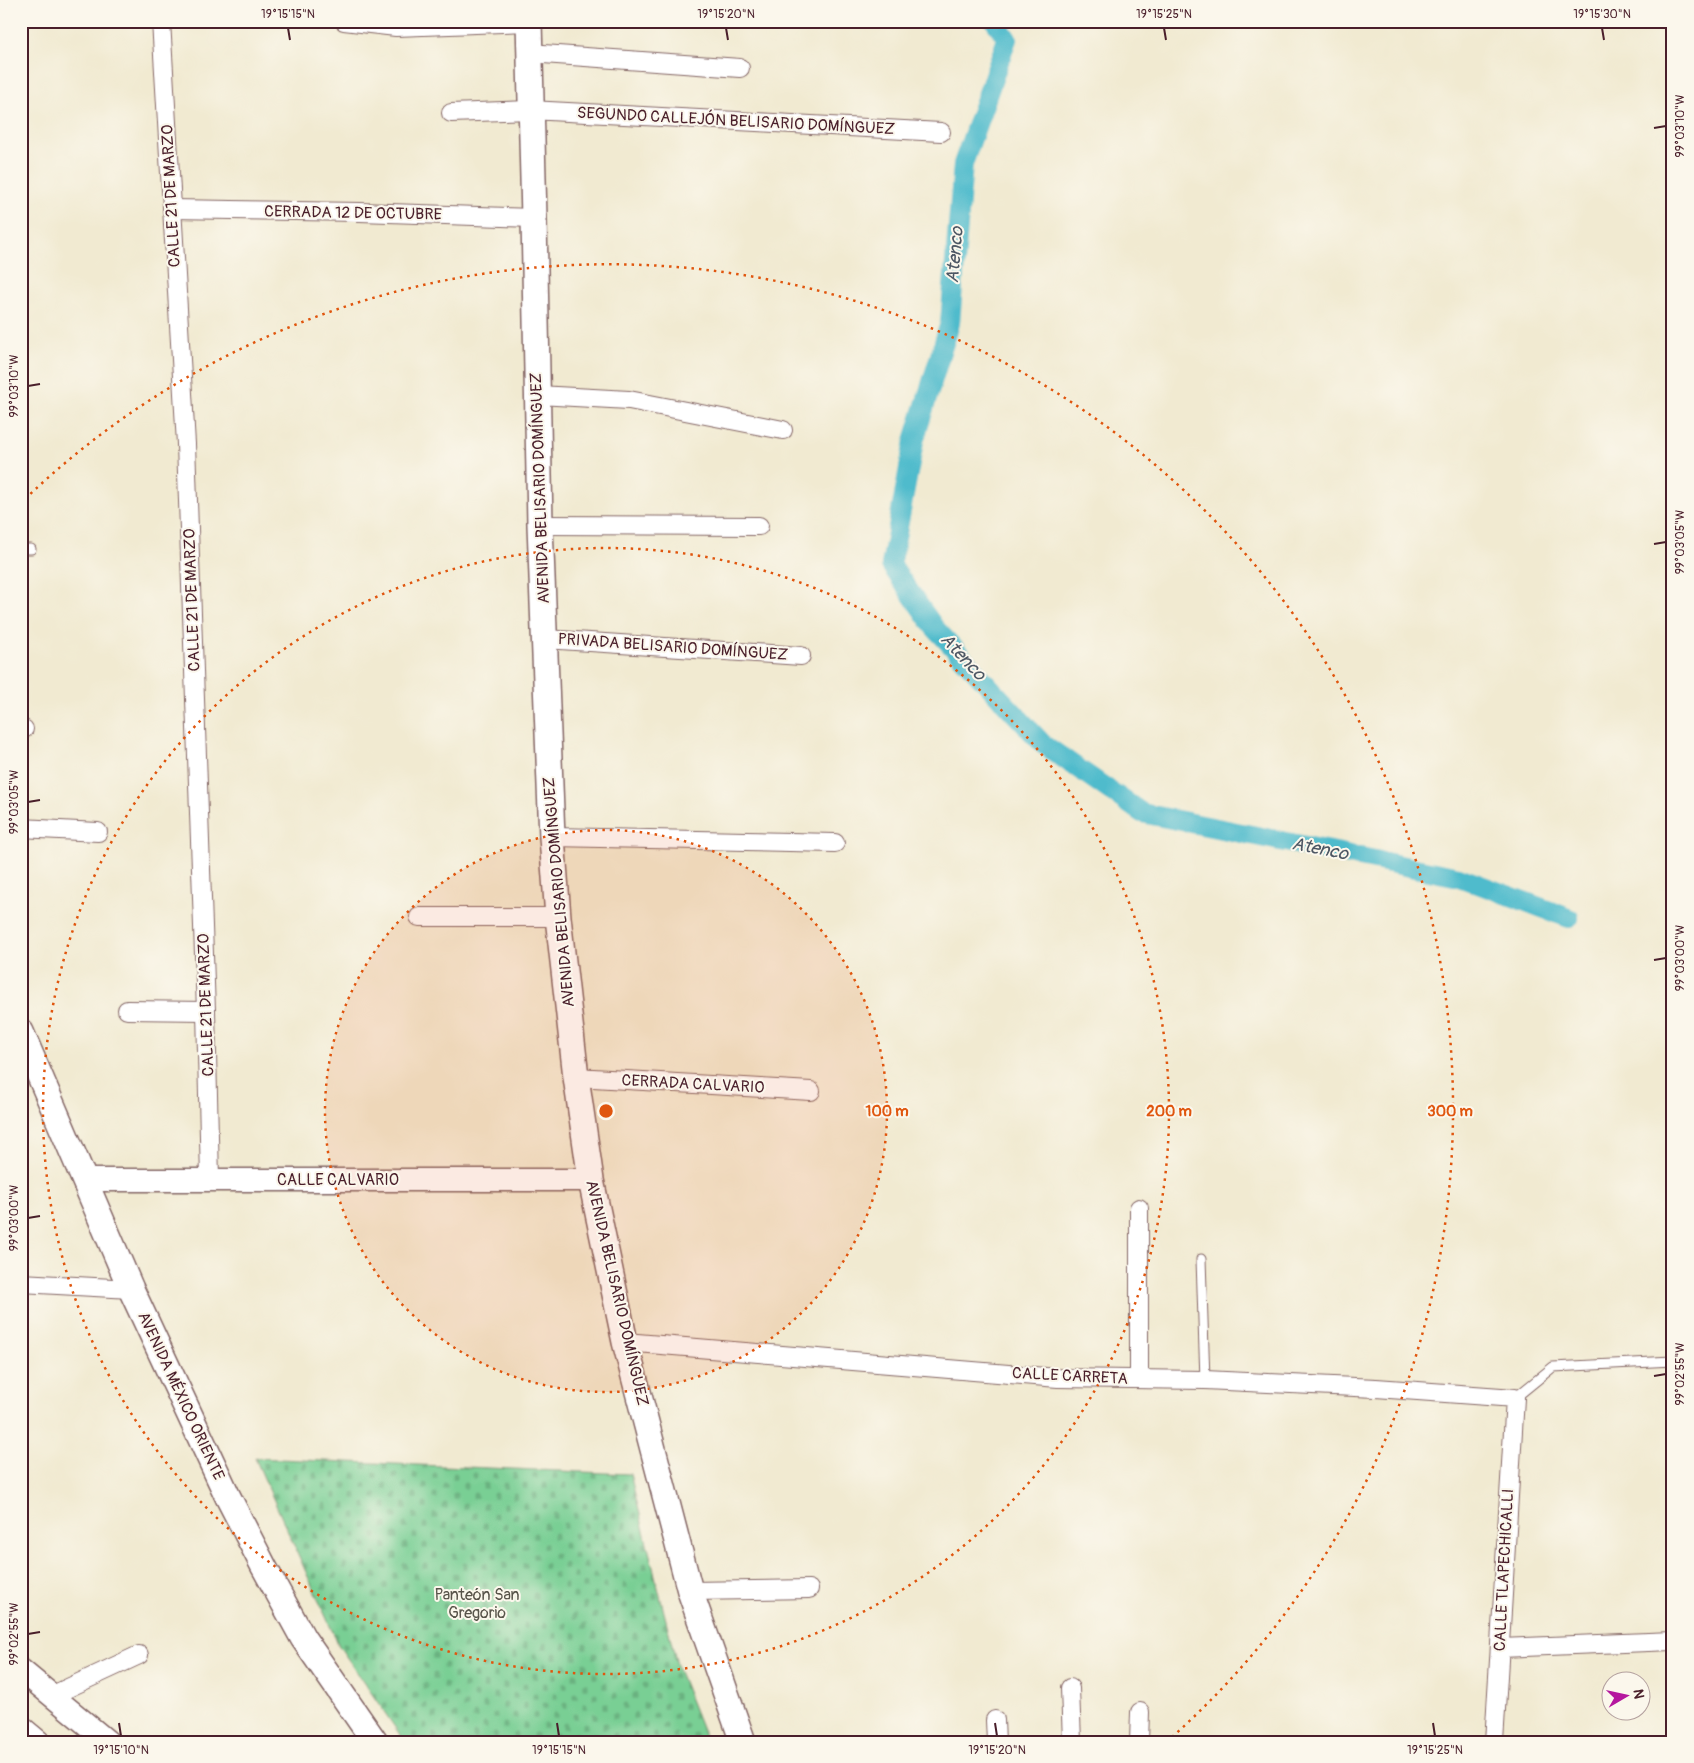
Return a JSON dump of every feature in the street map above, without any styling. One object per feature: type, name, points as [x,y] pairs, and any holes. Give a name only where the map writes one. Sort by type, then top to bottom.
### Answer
[{"type":"main road","name":"AVENIDA BELISARIO DOMÍNGUEZ","points":[[529,22],[540,525],[552,837],[558,917],[576,1077],[591,1180],[625,1342],[690,1591],[743,1742]]},
{"type":"main road","name":"AVENIDA MÉXICO ORIENTE","points":[[21,1032],[132,1289],[228,1497],[303,1638],[375,1742]]},
{"type":"street","name":"CALLE 21 DE MARZO","points":[[161,21],[186,444],[206,1011],[210,1180]]},
{"type":"street","points":[[344,21],[396,27],[529,22]]},
{"type":"street","points":[[529,53],[740,68]]},
{"type":"street","points":[[451,113],[530,110]]},
{"type":"street","name":"SEGUNDO CALLEJÓN BELISARIO DOMÍNGUEZ","points":[[530,110],[941,132]]},
{"type":"street","name":"CERRADA 12 DE OCTUBRE","points":[[172,209],[534,218]]},
{"type":"street","points":[[538,395],[629,400],[783,430]]},
{"type":"street","points":[[540,525],[759,526]]},
{"type":"street","name":"PRIVADA BELISARIO DOMÍNGUEZ","points":[[545,639],[801,656]]},
{"type":"street","points":[[21,828],[98,832]]},
{"type":"street","points":[[552,837],[835,843]]},
{"type":"street","points":[[420,918],[558,917]]},
{"type":"street","points":[[127,1010],[206,1011]]},
{"type":"street","name":"CERRADA CALVARIO","points":[[576,1077],[811,1091]]},
{"type":"street","name":"CALLE CALVARIO","points":[[86,1180],[591,1180]]},
{"type":"street","points":[[1139,1208],[1139,1379]]},
{"type":"street","points":[[21,1283],[132,1289]]},
{"type":"street","name":"CALLE CARRETA","points":[[625,1342],[1058,1378],[1206,1380],[1376,1388],[1515,1398]]},
{"type":"street","name":"CALLE TLAPECHICALLI","points":[[1494,1742],[1515,1398]]},
{"type":"street","points":[[690,1591],[809,1589]]},
{"type":"street","points":[[1500,1648],[1673,1640]]},
{"type":"street","points":[[53,1695],[139,1655]]},
{"type":"street","points":[[21,1670],[108,1742]]},
{"type":"street","points":[[1070,1688],[1072,1742]]},
{"type":"street","points":[[1139,1742],[1140,1712]]},
{"type":"street","points":[[995,1720],[996,1742]]},
{"type":"street","points":[[21,1727],[39,1742]]},
{"type":"lane","points":[[21,549],[31,549]]},
{"type":"lane","points":[[1201,1259],[1206,1380]]},
{"type":"lane","points":[[1515,1398],[1553,1366],[1673,1361]]},
{"type":"green space","name":"Panteón San Gregorio","points":[[255,1458],[630,1474],[678,1669],[707,1742],[405,1742],[339,1646]]},
{"type":"waterway","name":"Atenco","points":[[995,21],[1007,39],[963,164],[950,323],[914,441],[891,565],[934,627],[1043,744],[1142,813],[1459,877],[1569,918]]}]
